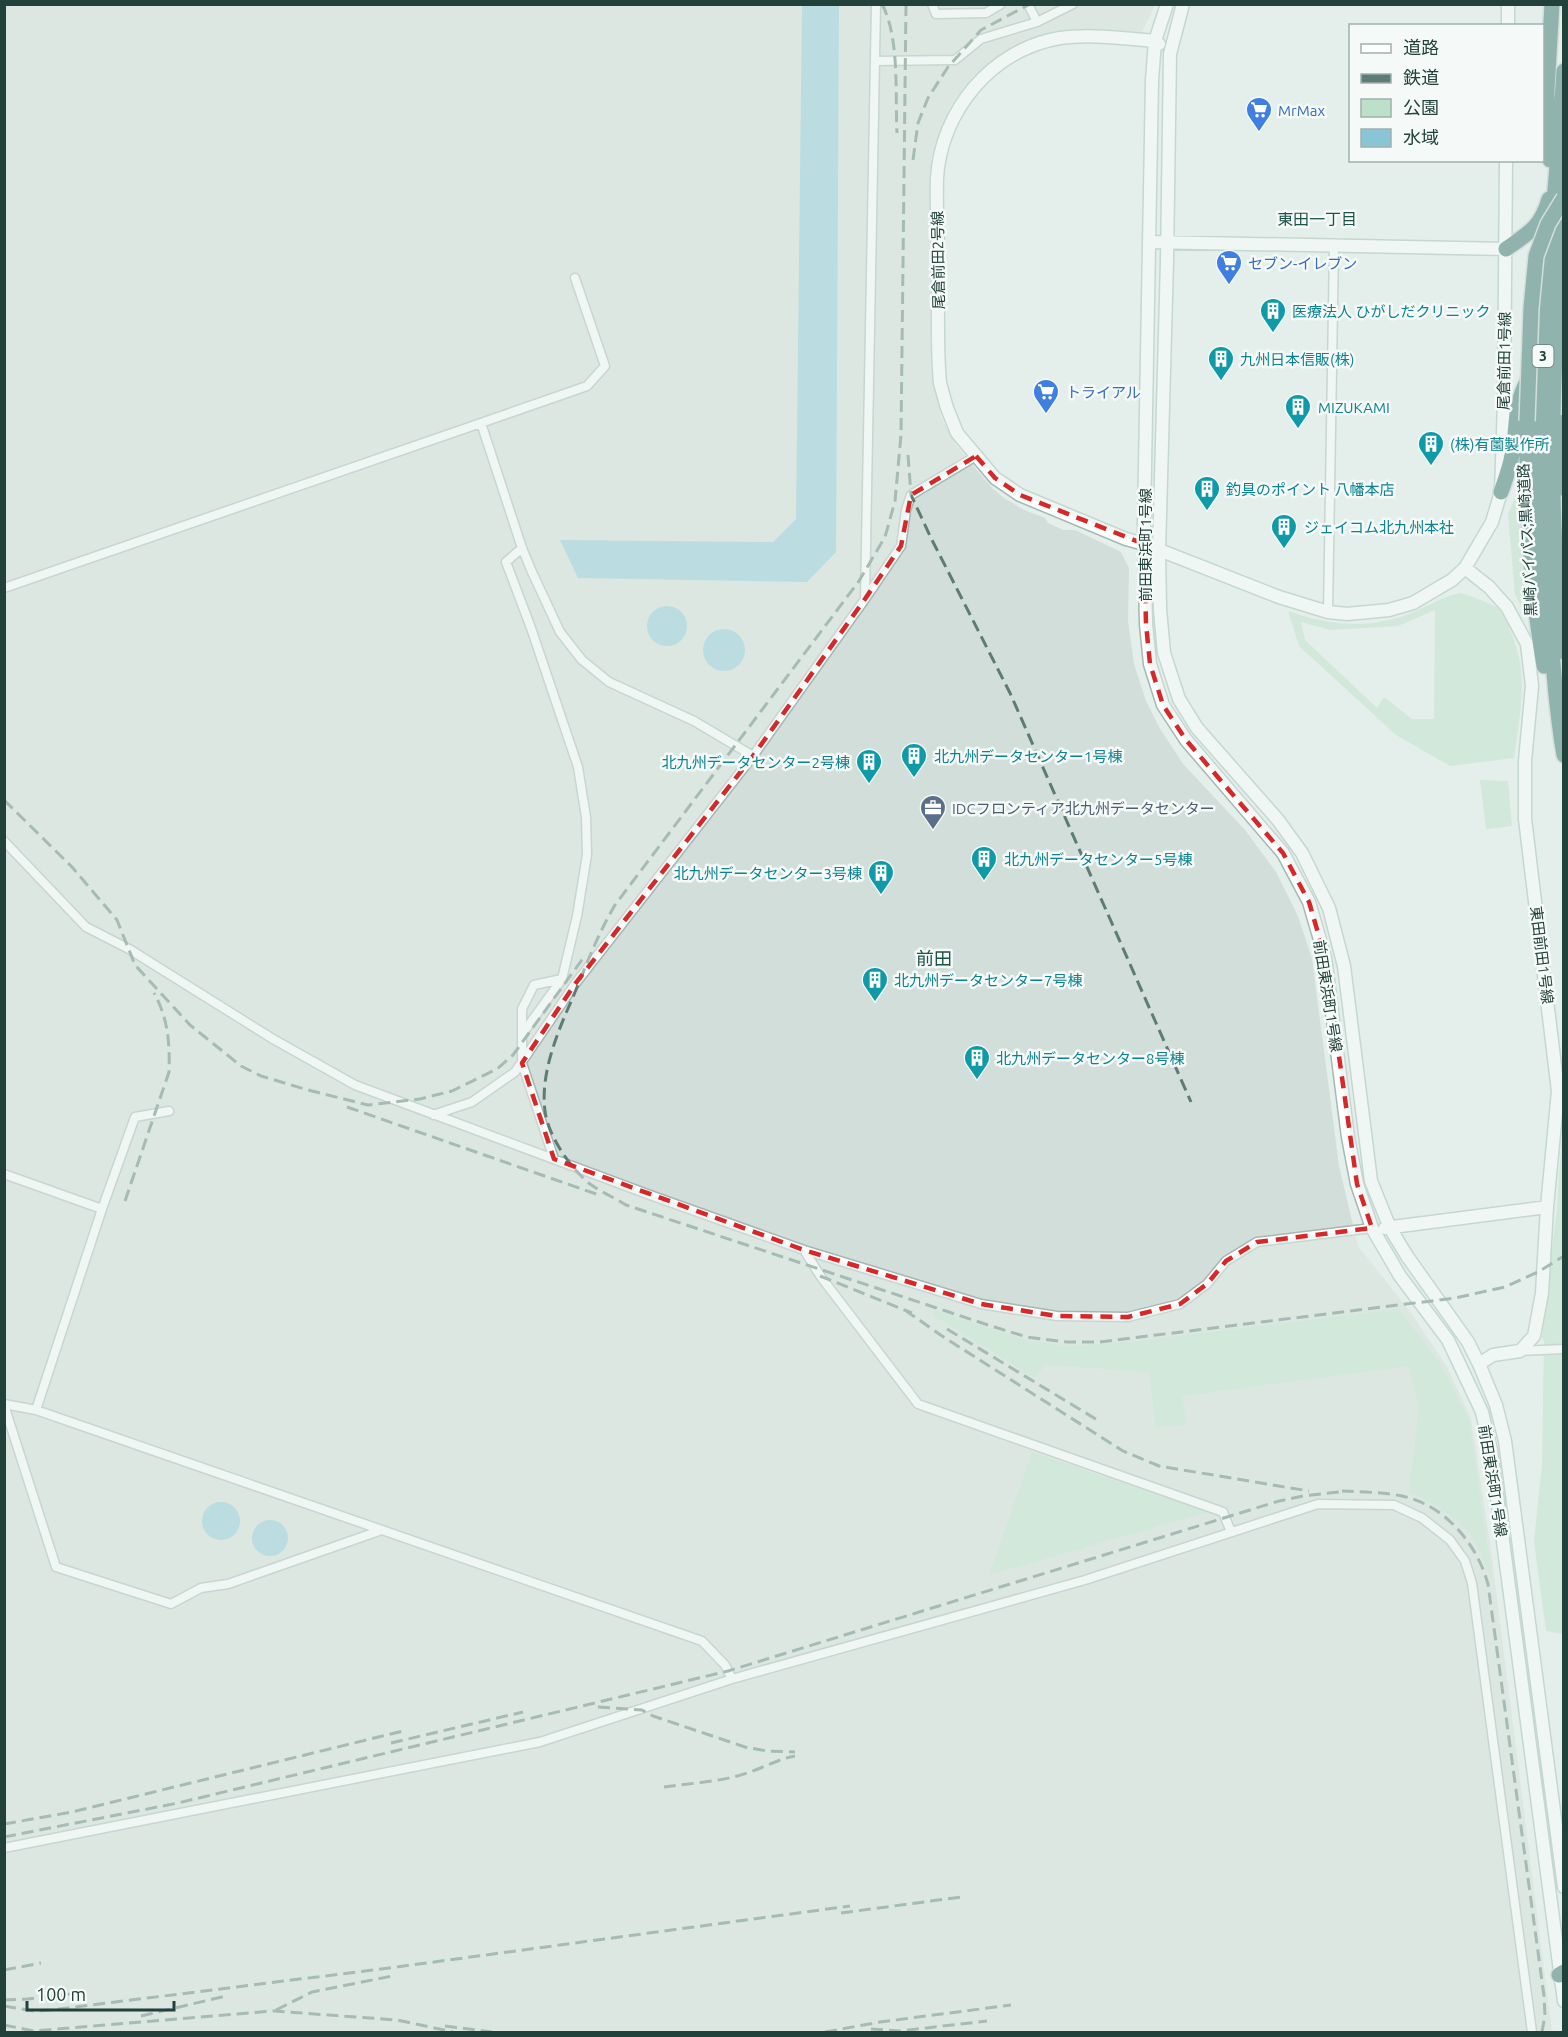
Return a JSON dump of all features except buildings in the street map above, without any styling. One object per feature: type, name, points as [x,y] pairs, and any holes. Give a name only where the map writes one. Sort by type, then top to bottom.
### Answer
[{"type":"highway","points":[[1506,249],[1534,230],[1544,214],[1550,196],[1547,90],[1552,4]]},
{"type":"highway","name":"黒崎バイパス;黒崎道路","points":[[1563,71],[1542,366],[1540,443],[1545,578],[1563,755]]},
{"type":"highway","points":[[1563,198],[1548,224],[1536,256],[1530,308],[1527,421],[1527,488],[1532,580],[1543,661],[1563,763]]},
{"type":"highway","name":"黒崎バイパス;黒崎道路","points":[[1563,219],[1551,431],[1552,507],[1563,652]]},
{"type":"highway","points":[[1501,492],[1512,456],[1516,411],[1523,389],[1531,375]]},
{"type":"highway","points":[[1563,422],[1561,555],[1563,646]]},
{"type":"street","points":[[865,599],[876,4]]},
{"type":"street","points":[[932,4],[936,14],[986,13],[1001,4]]},
{"type":"street","points":[[1028,4],[1037,22]]},
{"type":"street","points":[[875,61],[955,60],[981,39],[1037,22],[1073,4]]},
{"type":"street","name":"前田東浜町1号線","points":[[1167,4],[1155,41],[1152,80],[1144,544],[1146,624],[1150,664],[1163,705],[1186,740],[1283,853],[1309,902],[1325,957],[1348,1137],[1357,1184],[1372,1227],[1400,1276],[1448,1340],[1482,1412],[1491,1451],[1562,1975],[1563,2001]]},
{"type":"street","name":"前田東浜町1号線","points":[[1183,4],[1170,54],[1159,551],[1160,609],[1164,653],[1179,699],[1197,728],[1278,820],[1302,853],[1329,908],[1344,966],[1371,1180],[1390,1228],[1468,1342],[1496,1405],[1505,1440],[1563,1887]]},
{"type":"street","points":[[1508,4],[1508,24]]},
{"type":"street","name":"尾倉前田2号線","points":[[1144,544],[1116,535],[1020,495],[995,478],[957,433],[947,408],[939,366],[937,177],[944,140],[953,120],[971,89],[992,69],[1036,44],[1060,38],[1090,37],[1155,41]]},
{"type":"street","points":[[1155,41],[1170,54]]},
{"type":"street","name":"尾倉前田1号線","points":[[1144,544],[1279,597],[1328,612],[1365,614],[1413,603],[1452,580],[1465,568],[1492,522],[1501,492],[1506,162]]},
{"type":"street","points":[[1150,242],[1506,249]]},
{"type":"street","points":[[1328,612],[1334,246]]},
{"type":"street","points":[[4,588],[587,386],[605,366],[575,278]]},
{"type":"street","points":[[481,423],[522,548],[560,632],[582,660],[609,682],[694,721],[753,756]]},
{"type":"street","points":[[432,1115],[472,1102],[515,1072],[582,975],[753,756],[865,599],[901,546],[906,510],[911,495],[976,456]]},
{"type":"street","points":[[522,548],[506,562],[578,767],[586,817],[587,855],[577,916],[562,979],[523,1033]]},
{"type":"street","name":"東田前田1号線","points":[[1465,568],[1489,587],[1507,607],[1531,642],[1532,686],[1525,761],[1525,819],[1558,1091],[1542,1293],[1534,1336],[1520,1351]]},
{"type":"street","points":[[4,841],[86,927],[129,949],[273,1039],[355,1085],[804,1250],[981,1304],[1057,1316],[1128,1317],[1180,1304],[1207,1284],[1226,1261],[1257,1242],[1547,1208]]},
{"type":"street","points":[[554,1159],[522,1062],[522,1009],[534,986],[562,979]]},
{"type":"street","points":[[36,1410],[102,1209],[135,1117],[169,1111]]},
{"type":"street","points":[[4,1174],[102,1209]]},
{"type":"street","points":[[804,1250],[821,1277],[918,1404],[1223,1512],[1231,1532]]},
{"type":"street","points":[[1479,1364],[1493,1355],[1563,1349]]},
{"type":"street","points":[[380,1531],[228,1584],[201,1588],[171,1604],[56,1567],[4,1404],[36,1410],[702,1641],[725,1665],[732,1679]]},
{"type":"street","points":[[4,1848],[540,1742],[732,1679],[1085,1580],[1318,1504],[1394,1505],[1422,1518],[1450,1540],[1465,1561],[1473,1584],[1532,2032]]},
{"type":"highlighted area","points":[[976,456],[995,478],[1020,495],[1144,544],[1146,624],[1150,664],[1163,705],[1186,740],[1283,853],[1309,902],[1325,957],[1357,1184],[1372,1228],[1257,1242],[1226,1261],[1207,1284],[1180,1304],[1128,1317],[1057,1316],[981,1304],[804,1250],[554,1159],[522,1063],[575,984],[753,756],[865,599],[901,546],[911,495]]},
{"type":"shaded area","points":[[5,5],[1155,5],[1142,32],[1088,29],[1055,31],[1029,39],[1002,54],[974,75],[950,107],[932,156],[931,369],[941,417],[956,445],[993,489],[1024,510],[1045,518],[1048,523],[1063,530],[1075,530],[1121,552],[1129,568],[1128,621],[1134,664],[1146,701],[1159,727],[1183,764],[1245,830],[1276,872],[1298,916],[1312,959],[1339,1166],[1358,1246],[1411,1313],[1447,1367],[1471,1419],[1490,1543],[1552,2032],[5,2032]]},
{"type":"green space","points":[[1519,488],[1526,615],[1515,595],[1508,514]]},
{"type":"green space","points":[[1461,593],[1496,607],[1503,614],[1516,647],[1522,678],[1522,693],[1514,758],[1450,766],[1396,735],[1299,646],[1288,611],[1336,623],[1366,624],[1398,618]],"holes":[[[1435,610],[1434,719],[1412,719],[1384,697],[1377,708],[1305,640],[1301,622],[1330,630],[1398,626]]]},
{"type":"green space","points":[[1480,780],[1508,781],[1512,826],[1486,829]]},
{"type":"green space","points":[[1563,1119],[1563,1634],[1546,1631],[1534,1541],[1542,1465],[1544,1341],[1542,1337],[1557,1207]]},
{"type":"green space","points":[[1399,1309],[1440,1363],[1469,1420],[1492,1579],[1477,1546],[1465,1529],[1443,1510],[1409,1492],[1419,1407],[1409,1366],[1182,1396],[1187,1425],[1156,1427],[1149,1372],[1045,1365],[1035,1378],[932,1315],[935,1310],[1025,1340],[1068,1346],[1129,1342]]},
{"type":"green space","points":[[1032,1452],[1208,1512],[989,1575]]},
{"type":"water","points":[[802,5],[839,5],[836,552],[807,582],[578,578],[560,540],[773,542],[796,519]]},
{"type":"water","points":[[667,606],[681,612],[687,626],[681,640],[667,646],[653,640],[647,626],[653,612]]},
{"type":"water","points":[[724,629],[732,630],[739,635],[744,642],[744,658],[739,665],[732,670],[724,671],[716,670],[709,665],[704,658],[703,650],[704,642],[709,635],[716,630]]},
{"type":"water","points":[[221,1502],[234,1508],[240,1521],[234,1534],[221,1540],[208,1534],[202,1521],[208,1508]]},
{"type":"water","points":[[270,1520],[283,1525],[288,1538],[283,1551],[270,1556],[257,1551],[252,1538],[257,1525]]},
{"type":"railway","points":[[882,4],[892,33],[894,50],[897,133]]},
{"type":"railway","points":[[906,4],[901,435],[895,501],[885,537],[859,581],[609,916],[592,950],[562,1024],[548,1067],[545,1082],[545,1111],[556,1141],[568,1161],[583,1178],[626,1205],[988,1325],[1027,1337],[1067,1342],[1100,1342],[1455,1298],[1505,1287],[1538,1272],[1564,1256]]},
{"type":"railway","points":[[913,160],[918,123],[928,98],[948,67],[981,30],[1030,4]]},
{"type":"railway","points":[[908,455],[911,495],[1010,693],[1191,1102]]},
{"type":"railway","points":[[4,800],[72,867],[117,920],[135,965],[190,1025],[241,1066],[261,1076],[308,1090],[368,1105],[420,1099],[452,1091],[497,1069],[513,1055],[584,957]]},
{"type":"railway","points":[[125,1201],[169,1072],[167,1031],[159,1002],[154,993]]},
{"type":"railway","points":[[347,1107],[599,1195]]},
{"type":"railway","points":[[820,1276],[912,1313]]},
{"type":"railway","points":[[905,1310],[1123,1451],[1159,1466],[1309,1491]]},
{"type":"railway","points":[[947,1329],[1099,1421]]},
{"type":"railway","points":[[1342,1491],[1402,1496],[1432,1508],[1457,1528],[1483,1569],[1488,1584],[1544,1996],[1545,2015],[1542,2032]]},
{"type":"railway","points":[[4,1837],[178,1803],[728,1671],[1279,1501],[1348,1491]]},
{"type":"railway","points":[[598,1707],[642,1710],[653,1716],[745,1747],[795,1752]]},
{"type":"railway","points":[[391,1743],[523,1712]]},
{"type":"railway","points":[[4,1824],[72,1812],[403,1731]]},
{"type":"railway","points":[[664,1787],[737,1776],[795,1756]]},
{"type":"railway","points":[[841,1913],[961,1897]]},
{"type":"railway","points":[[4,2006],[34,2011],[51,2010],[389,1968],[850,1906]]},
{"type":"railway","points":[[4,1970],[41,1963]]},
{"type":"railway","points":[[276,2010],[312,1992],[392,1976]]},
{"type":"railway","points":[[4,2000],[79,1993]]},
{"type":"railway","points":[[141,2016],[226,1996]]},
{"type":"railway","points":[[825,2032],[880,2022],[1011,2005]]},
{"type":"railway","points":[[4,2025],[34,2031],[274,2011],[397,2020],[453,2032]]},
{"type":"railway","points":[[871,2029],[900,2031],[987,2021]]},
{"type":"railway","points":[[445,2026],[492,2032]]},
{"type":"place","name":"MrMax","points":[[1259,133]]},
{"type":"place","name":"セブン-イレブン","points":[[1229,286]]},
{"type":"place","name":"医療法人 ひがしだクリニック","points":[[1273,334]]},
{"type":"place","name":"九州日本信販(株)","points":[[1221,382]]},
{"type":"place","name":"トライアル","points":[[1046,415]]},
{"type":"place","name":"MIZUKAMI","points":[[1298,430]]},
{"type":"place","name":"(株)有薗製作所","points":[[1431,467]]},
{"type":"place","name":"釣具のポイント 八幡本店","points":[[1207,512]]},
{"type":"place","name":"ジェイコム北九州本社","points":[[1284,550]]},
{"type":"place","name":"北九州データセンター1号棟","points":[[914,779]]},
{"type":"place","name":"北九州データセンター2号棟","points":[[869,785]]},
{"type":"place","name":"IDCフロンティア北九州データセンター","points":[[933,831]]},
{"type":"place","name":"北九州データセンター5号棟","points":[[984,882]]},
{"type":"place","name":"北九州データセンター3号棟","points":[[881,896]]},
{"type":"place","name":"北九州データセンター7号棟","points":[[875,1003]]},
{"type":"place","name":"北九州データセンター8号棟","points":[[977,1081]]},
{"type":"district","name":"東田一丁目","points":[[1317,219]]},
{"type":"district","name":"前田","points":[[934,958]]}]
